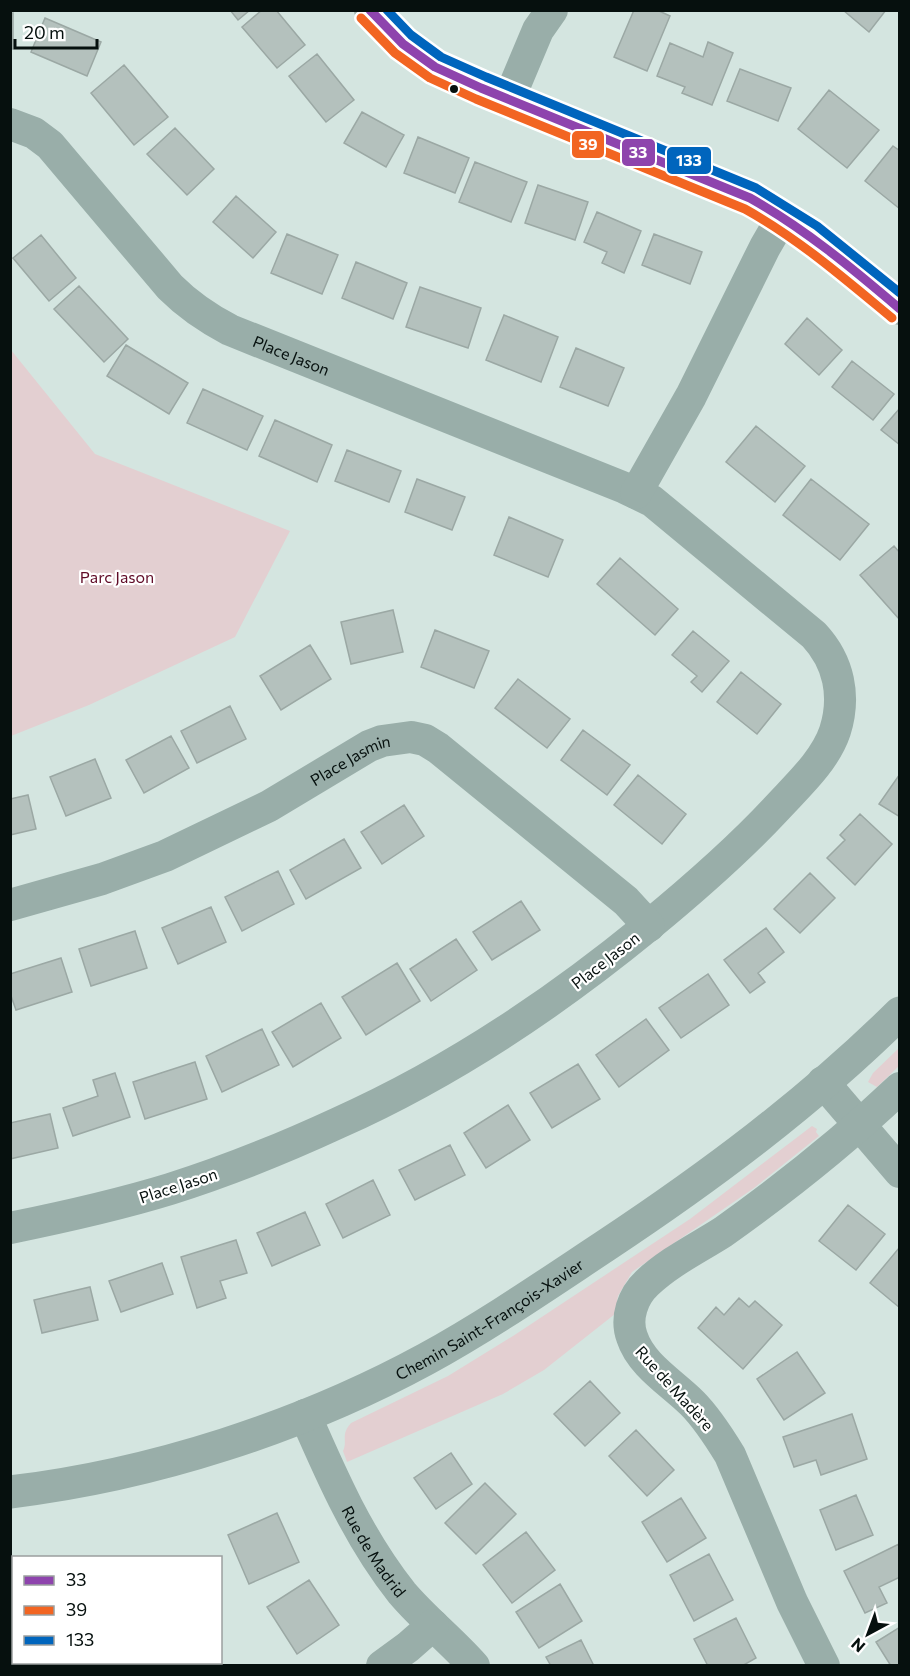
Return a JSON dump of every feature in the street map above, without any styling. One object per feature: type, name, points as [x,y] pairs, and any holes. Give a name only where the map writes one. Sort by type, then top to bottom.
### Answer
[{"type":"street","points":[[370,10],[403,44],[427,61],[473,84],[750,198],[783,216],[811,235],[900,309]]},
{"type":"street","points":[[509,99],[538,30],[552,10]]},
{"type":"street","name":"Place Jason","points":[[10,124],[34,133],[50,145],[170,287],[210,320],[636,493],[667,512],[823,644],[836,669],[841,700],[834,734],[826,748],[800,782],[717,868],[649,926],[560,995],[491,1040],[416,1085],[350,1118],[279,1148],[172,1188],[129,1201],[10,1228]]},
{"type":"street","points":[[636,493],[691,396],[765,247],[783,216]]},
{"type":"street","name":"Place Jasmin","points":[[10,905],[102,879],[165,856],[269,806],[369,746],[396,738],[411,737],[425,740],[438,748],[626,901],[649,926]]},
{"type":"street","name":"Chemin Saint-François-Xavier","points":[[10,1492],[97,1478],[204,1449],[354,1395],[424,1360],[526,1299],[691,1188],[753,1141],[900,1013]]},
{"type":"street","points":[[823,1082],[900,1172]]},
{"type":"street","name":"Rue de Madère","points":[[824,1665],[792,1602],[730,1455],[694,1405],[645,1359],[636,1347],[629,1320],[632,1305],[647,1283],[759,1205],[859,1125],[900,1088]]},
{"type":"street","name":"Rue de Madrid","points":[[305,1414],[340,1495],[360,1531],[402,1592],[474,1665]]},
{"type":"street","points":[[382,1665],[408,1647],[433,1625]]},
{"type":"green space","name":"Parc Jason","points":[[11,350],[95,454],[290,531],[235,637],[89,705],[11,736]]},
{"type":"green space","points":[[899,1048],[899,1066],[877,1087],[868,1082],[873,1073]]},
{"type":"green space","points":[[812,1126],[817,1129],[819,1136],[754,1188],[632,1272],[618,1296],[615,1314],[544,1370],[503,1394],[347,1462],[343,1451],[345,1434],[351,1423],[448,1376],[513,1336],[690,1219]]},
{"type":"building","points":[[230,10],[250,10],[238,20]]},
{"type":"building","points":[[262,10],[276,10],[305,45],[277,68],[242,27]]},
{"type":"building","points":[[634,10],[657,10],[670,16],[647,71],[614,57]]},
{"type":"building","points":[[843,10],[886,10],[869,32]]},
{"type":"building","points":[[10,13],[13,13],[13,49],[10,49]]},
{"type":"building","points":[[45,18],[101,42],[87,76],[31,52]]},
{"type":"building","points":[[708,42],[733,53],[712,105],[682,93],[685,87],[657,76],[670,43],[703,57]]},
{"type":"building","points":[[317,54],[354,100],[326,122],[289,76]]},
{"type":"building","points":[[124,65],[168,117],[134,145],[91,93]]},
{"type":"building","points":[[740,69],[791,88],[778,121],[727,101]]},
{"type":"building","points":[[829,90],[879,130],[847,168],[798,129]]},
{"type":"building","points":[[362,112],[404,135],[386,167],[344,143]]},
{"type":"building","points":[[175,128],[214,169],[187,195],[147,154]]},
{"type":"building","points":[[418,137],[469,158],[455,193],[404,173]]},
{"type":"building","points":[[893,146],[900,151],[900,209],[865,181]]},
{"type":"building","points":[[475,162],[527,182],[511,222],[459,202]]},
{"type":"building","points":[[538,185],[588,202],[575,240],[525,223]]},
{"type":"building","points":[[236,196],[276,232],[253,258],[213,222]]},
{"type":"building","points":[[597,212],[641,231],[624,273],[602,263],[607,252],[584,242]]},
{"type":"building","points":[[287,234],[338,255],[322,294],[271,273]]},
{"type":"building","points":[[654,234],[702,252],[690,284],[642,265]]},
{"type":"building","points":[[41,235],[76,278],[49,301],[13,258]]},
{"type":"building","points":[[356,262],[407,283],[393,319],[342,298]]},
{"type":"building","points":[[79,286],[128,339],[104,362],[54,309]]},
{"type":"building","points":[[420,287],[481,308],[468,348],[406,327]]},
{"type":"building","points":[[504,315],[558,337],[541,382],[486,360]]},
{"type":"building","points":[[807,318],[842,350],[819,375],[785,344]]},
{"type":"building","points":[[126,345],[188,383],[169,414],[107,376]]},
{"type":"building","points":[[576,348],[624,368],[608,406],[560,387]]},
{"type":"building","points":[[852,361],[894,394],[873,420],[832,387]]},
{"type":"building","points":[[203,389],[263,416],[247,450],[187,423]]},
{"type":"building","points":[[900,408],[900,445],[881,430]]},
{"type":"building","points":[[275,420],[332,445],[317,482],[259,456]]},
{"type":"building","points":[[756,426],[805,466],[775,502],[726,462]]},
{"type":"building","points":[[347,450],[401,471],[389,502],[335,481]]},
{"type":"building","points":[[417,479],[465,497],[452,530],[405,512]]},
{"type":"building","points":[[811,479],[869,524],[840,560],[783,515]]},
{"type":"building","points":[[509,517],[563,540],[548,577],[494,555]]},
{"type":"building","points":[[894,546],[900,553],[900,620],[860,575]]},
{"type":"building","points":[[620,558],[678,609],[655,635],[597,584]]},
{"type":"building","points":[[393,610],[403,652],[351,664],[341,622]]},
{"type":"building","points":[[435,630],[489,651],[474,688],[421,667]]},
{"type":"building","points":[[693,631],[729,661],[702,692],[691,682],[697,676],[672,655]]},
{"type":"building","points":[[310,645],[331,679],[281,710],[260,676]]},
{"type":"building","points":[[741,672],[781,704],[757,734],[717,702]]},
{"type":"building","points":[[518,679],[570,719],[547,748],[495,708]]},
{"type":"building","points":[[230,706],[246,739],[197,763],[181,731]]},
{"type":"building","points":[[583,730],[630,765],[607,795],[561,760]]},
{"type":"building","points":[[171,736],[189,768],[144,793],[126,760]]},
{"type":"building","points":[[95,759],[111,798],[66,816],[50,777]]},
{"type":"building","points":[[900,774],[900,817],[879,804]]},
{"type":"building","points":[[638,775],[686,814],[662,844],[614,805]]},
{"type":"building","points":[[28,795],[36,829],[10,835],[10,799]]},
{"type":"building","points":[[404,805],[424,836],[382,864],[361,832]]},
{"type":"building","points":[[860,814],[892,844],[855,885],[827,858],[845,840],[840,835]]},
{"type":"building","points":[[344,839],[361,868],[306,899],[290,870]]},
{"type":"building","points":[[278,871],[294,904],[242,931],[225,897]]},
{"type":"building","points":[[810,873],[835,898],[800,933],[774,909]]},
{"type":"building","points":[[521,901],[540,930],[492,960],[473,932]]},
{"type":"building","points":[[211,907],[226,942],[178,964],[162,928]]},
{"type":"building","points":[[766,928],[784,952],[758,973],[765,982],[750,993],[724,960]]},
{"type":"building","points":[[135,931],[147,968],[91,986],[79,949]]},
{"type":"building","points":[[456,939],[477,970],[431,1001],[410,969]]},
{"type":"building","points":[[61,958],[72,992],[16,1010],[10,993],[10,974]]},
{"type":"building","points":[[397,963],[420,1001],[366,1035],[342,997]]},
{"type":"building","points":[[708,974],[729,1005],[681,1038],[659,1008]]},
{"type":"building","points":[[321,1003],[341,1038],[293,1067],[272,1032]]},
{"type":"building","points":[[646,1019],[669,1050],[619,1087],[596,1055]]},
{"type":"building","points":[[262,1029],[279,1065],[222,1092],[206,1056]]},
{"type":"building","points":[[195,1062],[207,1099],[145,1119],[133,1082]]},
{"type":"building","points":[[578,1064],[600,1099],[552,1128],[530,1093]]},
{"type":"building","points":[[115,1073],[130,1117],[73,1136],[63,1108],[98,1096],[93,1080]]},
{"type":"building","points":[[508,1105],[530,1140],[486,1168],[464,1133]]},
{"type":"building","points":[[50,1114],[58,1148],[10,1159],[10,1123]]},
{"type":"building","points":[[450,1145],[465,1175],[415,1200],[399,1170]]},
{"type":"building","points":[[373,1180],[390,1215],[343,1238],[326,1204]]},
{"type":"building","points":[[848,1205],[885,1234],[856,1270],[819,1241]]},
{"type":"building","points":[[305,1212],[320,1245],[272,1266],[257,1233]]},
{"type":"building","points":[[236,1240],[247,1273],[220,1281],[226,1298],[197,1308],[181,1257]]},
{"type":"building","points":[[900,1249],[900,1308],[870,1283]]},
{"type":"building","points":[[162,1263],[173,1294],[121,1312],[109,1281]]},
{"type":"building","points":[[90,1287],[98,1320],[42,1333],[34,1300]]},
{"type":"building","points":[[739,1298],[749,1307],[755,1301],[782,1325],[743,1369],[698,1328],[716,1307],[724,1315]]},
{"type":"building","points":[[797,1352],[825,1393],[784,1420],[757,1379]]},
{"type":"building","points":[[590,1381],[620,1413],[585,1446],[554,1414]]},
{"type":"building","points":[[852,1414],[867,1459],[821,1475],[816,1460],[794,1467],[783,1437]]},
{"type":"building","points":[[636,1430],[674,1470],[647,1496],[609,1456]]},
{"type":"building","points":[[451,1453],[472,1484],[436,1509],[414,1478]]},
{"type":"building","points":[[485,1483],[516,1514],[476,1554],[445,1523]]},
{"type":"building","points":[[856,1495],[873,1535],[836,1550],[820,1510]]},
{"type":"building","points":[[681,1498],[706,1538],[667,1562],[642,1522]]},
{"type":"building","points":[[277,1513],[299,1562],[249,1584],[228,1535]]},
{"type":"building","points":[[526,1532],[555,1570],[512,1603],[483,1565]]},
{"type":"building","points":[[899,1544],[900,1577],[879,1587],[887,1603],[865,1613],[844,1571]]},
{"type":"building","points":[[709,1554],[733,1600],[694,1621],[670,1575]]},
{"type":"building","points":[[309,1580],[339,1625],[297,1654],[267,1607]]},
{"type":"building","points":[[560,1584],[582,1621],[539,1648],[516,1612]]},
{"type":"building","points":[[736,1618],[756,1658],[742,1666],[708,1666],[694,1639]]},
{"type":"building","points":[[900,1627],[900,1666],[891,1666],[876,1642]]},
{"type":"building","points":[[581,1640],[594,1666],[551,1666],[546,1657]]},
{"type":"building","points":[[148,1664],[204,1664],[206,1666],[147,1666]]},
{"type":"transit line","name":"33","points":[[370,10],[403,44],[435,67],[750,198],[809,236],[900,309]]},
{"type":"transit line","name":"133","points":[[387,10],[411,35],[441,57],[756,188],[817,226],[900,293]]},
{"type":"transit line","name":"39","points":[[361,18],[395,53],[430,78],[745,209],[803,246],[892,318]]}]
